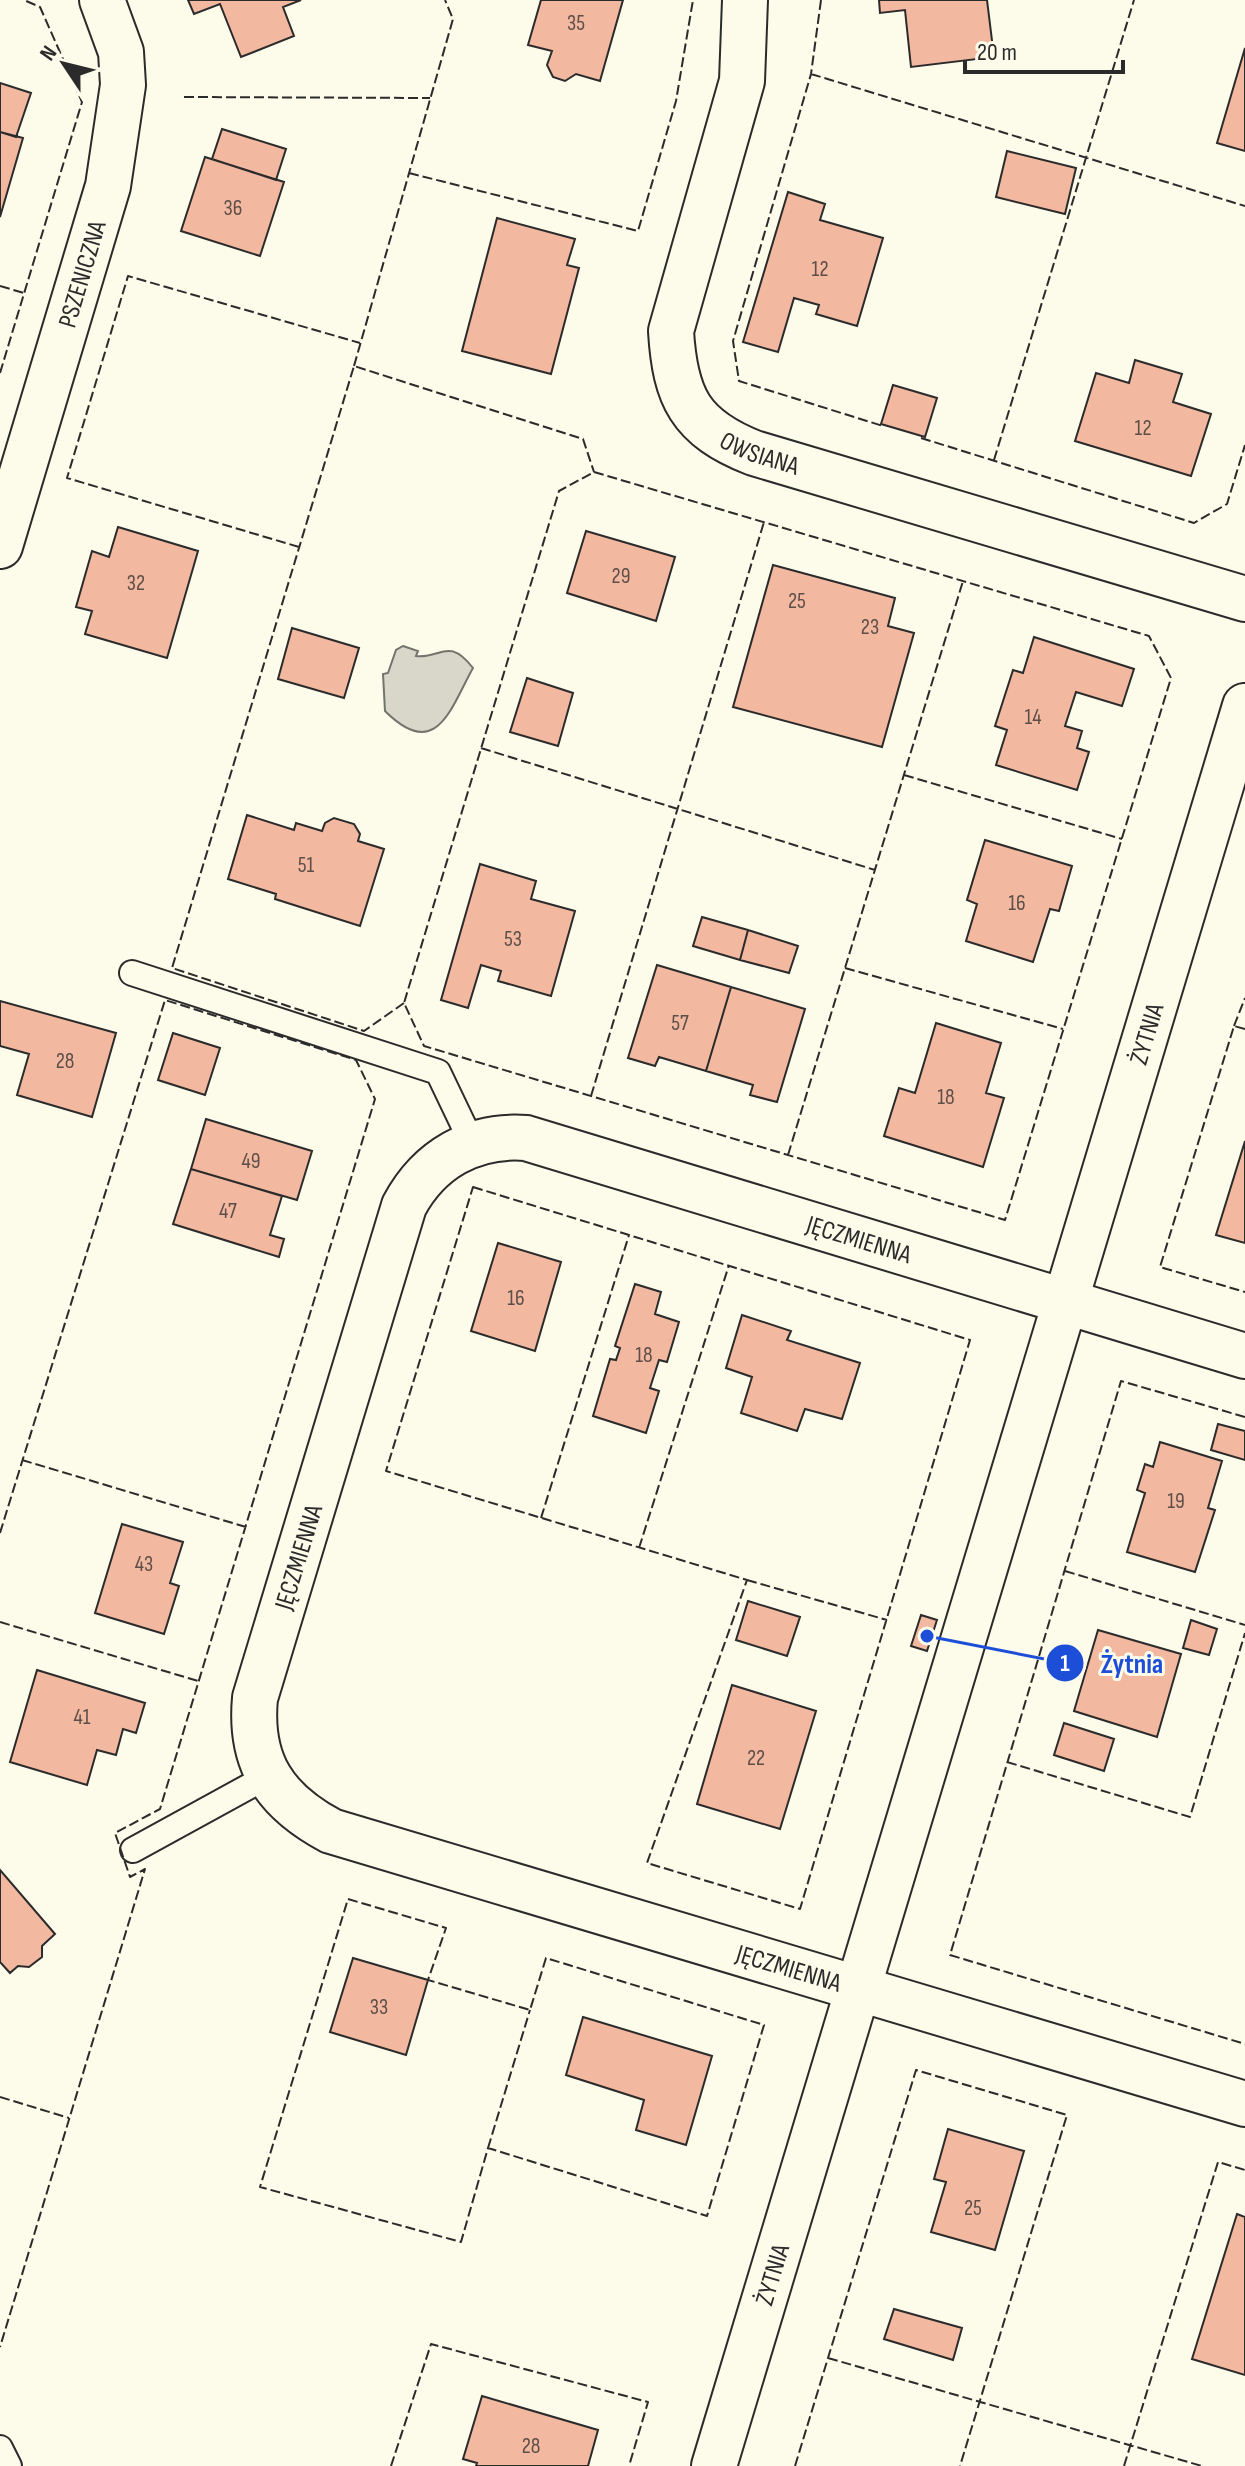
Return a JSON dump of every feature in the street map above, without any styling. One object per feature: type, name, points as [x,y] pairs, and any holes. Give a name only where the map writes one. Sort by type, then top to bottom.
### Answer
[{"type":"street","name":"PSZENICZNA","points":[[0,546],[108,186],[123,85],[121,52],[102,0]]},
{"type":"street","name":"OWSIANA","points":[[745,0],[742,81],[671,331],[674,373],[687,405],[704,427],[730,444],[754,453],[1245,599]]},
{"type":"street","name":"ŻYTNIA","points":[[714,2466],[1245,706]]},
{"type":"street","name":"JĘCZMIENNA","points":[[1245,1356],[526,1138],[497,1136],[472,1143],[432,1169],[415,1186],[404,1206],[255,1698],[252,1728],[268,1776],[286,1801],[331,1831],[1245,2104]]},
{"type":"lane","points":[[132,973],[438,1072],[472,1143]]},
{"type":"lane","points":[[133,1850],[268,1776]]},
{"type":"lane","points":[[0,2448],[9,2466]]},
{"type":"shaded area","points":[[403,646],[418,651],[416,656],[451,651],[464,658],[473,668],[449,712],[430,731],[418,732],[403,726],[385,711],[383,674],[388,673],[396,650]]},
{"type":"building","points":[[188,0],[301,0],[283,7],[294,36],[241,57],[220,4],[194,14]]},
{"type":"building","points":[[541,0],[623,0],[600,81],[576,74],[565,81],[553,77],[547,65],[552,51],[528,45]]},
{"type":"building","points":[[879,0],[987,0],[994,57],[911,67],[905,10],[880,13]]},
{"type":"building","points":[[1245,48],[1245,151],[1217,143]]},
{"type":"building","points":[[0,83],[31,93],[16,137],[0,132]]},
{"type":"building","points":[[222,129],[286,149],[276,180],[212,159]]},
{"type":"building","points":[[0,132],[23,138],[0,217]]},
{"type":"building","points":[[1007,151],[1076,168],[1065,214],[996,197]]},
{"type":"building","points":[[205,157],[284,182],[260,256],[181,231]]},
{"type":"building","points":[[788,192],[825,204],[820,220],[883,238],[857,326],[816,314],[819,305],[794,298],[778,352],[743,342]]},
{"type":"building","points":[[497,218],[575,239],[567,265],[579,268],[551,374],[462,351]]},
{"type":"building","points":[[1135,360],[1182,374],[1173,402],[1211,414],[1191,476],[1075,441],[1096,373],[1129,383]]},
{"type":"building","points":[[893,385],[937,398],[925,437],[881,424]]},
{"type":"building","points":[[118,527],[198,551],[167,658],[85,634],[92,611],[76,607],[92,551],[109,557]]},
{"type":"building","points":[[586,531],[675,557],[656,621],[567,593]]},
{"type":"building","points":[[773,565],[895,598],[888,626],[914,633],[882,747],[733,707]]},
{"type":"building","points":[[292,628],[359,648],[344,698],[278,679]]},
{"type":"building","points":[[1034,637],[1134,669],[1122,706],[1076,692],[1065,726],[1082,731],[1077,748],[1089,752],[1077,790],[996,765],[1007,730],[995,726],[1013,670],[1023,673]]},
{"type":"building","points":[[527,678],[573,693],[558,746],[510,732]]},
{"type":"building","points":[[247,815],[294,830],[296,823],[322,831],[325,823],[334,818],[354,824],[360,834],[358,841],[384,849],[360,926],[275,899],[276,894],[228,879]]},
{"type":"building","points":[[985,840],[1072,866],[1059,911],[1050,909],[1033,962],[966,941],[977,904],[967,900]]},
{"type":"building","points":[[480,864],[536,881],[531,899],[575,911],[551,996],[498,981],[501,971],[481,965],[468,1008],[441,1000]]},
{"type":"building","points":[[702,917],[748,930],[740,960],[693,946]]},
{"type":"building","points":[[748,930],[798,946],[789,973],[740,960]]},
{"type":"building","points":[[657,965],[731,987],[706,1071],[659,1057],[655,1066],[628,1058]]},
{"type":"building","points":[[731,987],[805,1009],[777,1102],[750,1095],[753,1085],[706,1071]]},
{"type":"building","points":[[0,1001],[116,1033],[92,1117],[17,1095],[29,1054],[0,1046]]},
{"type":"building","points":[[936,1023],[1001,1043],[986,1093],[1004,1098],[983,1167],[884,1136],[899,1088],[915,1093]]},
{"type":"building","points":[[173,1033],[220,1048],[205,1095],[158,1080]]},
{"type":"building","points":[[206,1119],[312,1151],[297,1200],[191,1169]]},
{"type":"building","points":[[1245,1141],[1245,1243],[1216,1235]]},
{"type":"building","points":[[191,1169],[282,1196],[270,1235],[284,1239],[279,1257],[173,1224]]},
{"type":"building","points":[[498,1243],[561,1262],[535,1351],[471,1331]]},
{"type":"building","points":[[635,1284],[661,1292],[655,1314],[679,1322],[667,1362],[659,1360],[650,1388],[659,1391],[646,1433],[593,1416],[610,1359],[616,1360],[620,1348],[615,1346]]},
{"type":"building","points":[[742,1315],[791,1331],[787,1340],[860,1363],[842,1419],[805,1409],[797,1431],[741,1413],[752,1377],[726,1368]]},
{"type":"building","points":[[1218,1424],[1245,1431],[1245,1460],[1211,1450]]},
{"type":"building","points":[[1160,1442],[1222,1461],[1208,1508],[1215,1510],[1195,1572],[1127,1552],[1145,1493],[1137,1490],[1145,1464],[1153,1467]]},
{"type":"building","points":[[122,1524],[183,1542],[170,1583],[179,1586],[164,1634],[95,1613]]},
{"type":"building","points":[[748,1601],[800,1617],[787,1656],[736,1640]]},
{"type":"building","points":[[921,1615],[937,1620],[927,1651],[911,1646]]},
{"type":"building","points":[[1191,1620],[1217,1629],[1209,1655],[1183,1648]]},
{"type":"building","points":[[1098,1630],[1181,1654],[1157,1737],[1074,1711]]},
{"type":"building","points":[[37,1670],[145,1703],[136,1733],[123,1729],[116,1755],[97,1750],[87,1785],[10,1762]]},
{"type":"building","points":[[732,1685],[816,1711],[780,1829],[697,1804]]},
{"type":"building","points":[[1064,1723],[1114,1739],[1104,1771],[1054,1755]]},
{"type":"building","points":[[0,1870],[55,1934],[42,1946],[42,1957],[29,1967],[18,1966],[10,1973],[0,1962]]},
{"type":"building","points":[[353,1958],[428,1980],[406,2055],[330,2032]]},
{"type":"building","points":[[583,2017],[712,2056],[686,2145],[636,2130],[644,2100],[566,2075]]},
{"type":"building","points":[[948,2129],[1024,2151],[995,2250],[931,2232],[946,2182],[934,2179]]},
{"type":"building","points":[[1237,2214],[1245,2217],[1245,2375],[1192,2359]]},
{"type":"building","points":[[894,2309],[962,2328],[953,2360],[884,2339]]},
{"type":"building","points":[[482,2396],[598,2430],[588,2466],[476,2466],[477,2463],[463,2459]]},
{"type":"fence","points":[[0,373],[82,102],[40,7],[24,0]]},
{"type":"fence","points":[[354,366],[453,19],[445,0]]},
{"type":"fence","points":[[409,173],[638,231],[676,101],[693,0]]},
{"type":"fence","points":[[821,0],[811,74],[733,341],[739,381],[883,426]]},
{"type":"fence","points":[[994,460],[1134,0]]},
{"type":"fence","points":[[811,74],[1245,206]]},
{"type":"fence","points":[[184,97],[430,98]]},
{"type":"fence","points":[[299,547],[67,478],[128,276],[360,343]]},
{"type":"fence","points":[[0,286],[24,293]]},
{"type":"fence","points":[[404,1003],[364,1031],[172,968],[354,366],[583,439],[594,472]]},
{"type":"fence","points":[[921,438],[1194,523],[1227,504],[1245,445]]},
{"type":"fence","points":[[594,472],[1149,636],[1171,678],[1005,1220],[424,1046],[404,1003],[559,491],[594,472]]},
{"type":"fence","points":[[591,1096],[764,522]]},
{"type":"fence","points":[[788,1155],[963,581]]},
{"type":"fence","points":[[481,748],[875,870]]},
{"type":"fence","points":[[904,775],[1122,839]]},
{"type":"fence","points":[[845,968],[1063,1029]]},
{"type":"fence","points":[[1234,1026],[1245,998]]},
{"type":"fence","points":[[0,1533],[165,1000],[356,1060],[375,1099],[160,1809],[115,1833],[130,1877],[145,1869],[0,2347]]},
{"type":"fence","points":[[1245,1029],[1234,1026],[1160,1267],[1245,1292]]},
{"type":"fence","points":[[473,1187],[970,1340],[800,1909],[647,1863],[747,1580],[386,1471],[473,1187]]},
{"type":"fence","points":[[541,1518],[629,1235]]},
{"type":"fence","points":[[639,1548],[729,1265]]},
{"type":"fence","points":[[1245,1417],[1121,1381],[950,1955],[1245,2044]]},
{"type":"fence","points":[[22,1460],[246,1527]]},
{"type":"fence","points":[[1065,1571],[1245,1625]]},
{"type":"fence","points":[[747,1580],[887,1620]]},
{"type":"fence","points":[[0,1622],[198,1681]]},
{"type":"fence","points":[[1007,1762],[1190,1817],[1245,1633]]},
{"type":"fence","points":[[348,1899],[446,1928],[428,1980],[530,2010],[546,1958],[764,2025],[707,2216],[488,2148],[461,2242],[260,2187],[348,1899]]},
{"type":"fence","points":[[488,2148],[530,2010]]},
{"type":"fence","points":[[795,2466],[916,2070],[1067,2115],[960,2466]]},
{"type":"fence","points":[[0,2097],[69,2118]]},
{"type":"fence","points":[[1124,2466],[1218,2162],[1245,2170]]},
{"type":"fence","points":[[391,2466],[431,2344],[648,2402],[629,2466]]},
{"type":"fence","points":[[828,2358],[1202,2466]]},
{"type":"place","name":"Żytnia","points":[[927,1636]]}]
